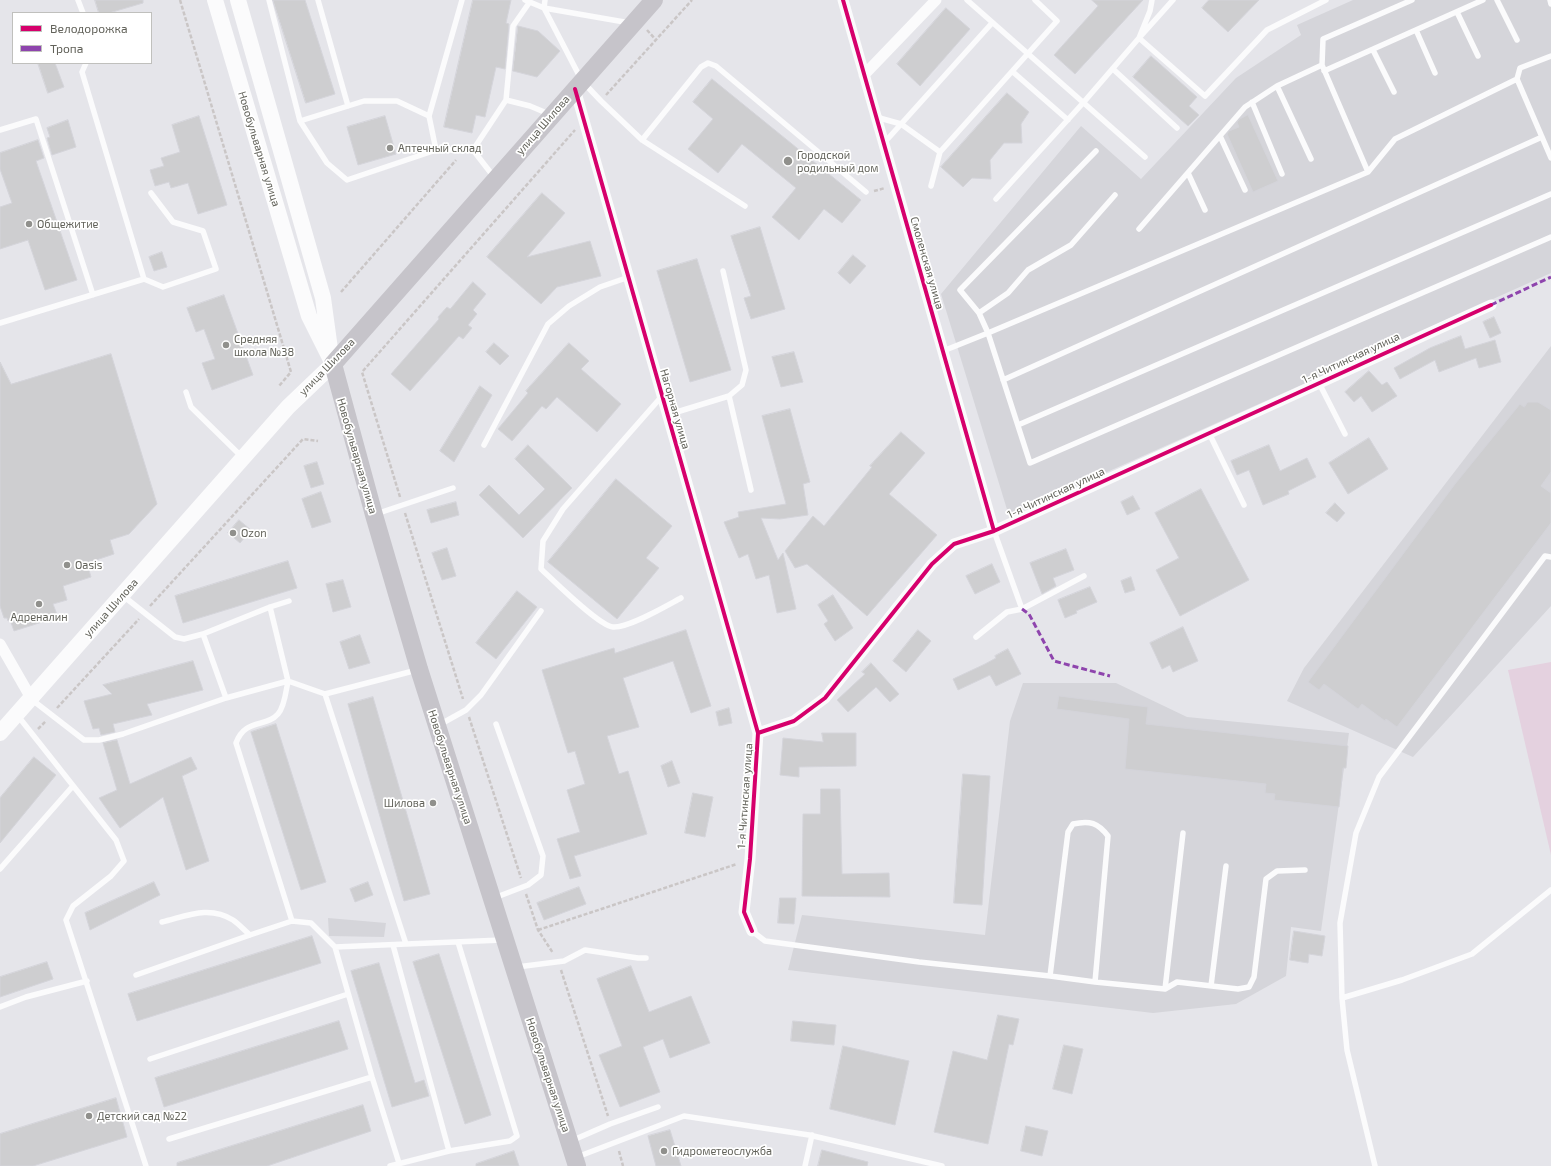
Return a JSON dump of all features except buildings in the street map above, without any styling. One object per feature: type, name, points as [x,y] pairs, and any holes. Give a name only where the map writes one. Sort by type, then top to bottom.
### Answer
[{"type":"main road","name":"Новобульварная улица","points":[[215,0],[309,316],[332,364]]},
{"type":"main road","name":"Новобульварная улица","points":[[238,0],[323,298],[332,364],[374,515],[419,669],[574,1155]]},
{"type":"main road","name":"улица Шилова","points":[[0,733],[288,407],[332,364],[654,0]]},
{"type":"street","name":"Смоленская улица","points":[[843,0],[994,531]]},
{"type":"street","points":[[864,75],[936,0]]},
{"type":"street","name":"Нагорная улица","points":[[579,85],[584,120],[758,733]]},
{"type":"street","name":"1-я Читинская улица","points":[[752,931],[744,912],[750,859],[758,733],[794,721],[825,698],[932,564],[954,544],[994,531],[1490,304]]},
{"type":"street","points":[[0,644],[30,698]]},
{"type":"lane","points":[[78,0],[83,12]]},
{"type":"lane","points":[[269,0],[300,121],[327,163],[347,180],[436,150],[473,150]]},
{"type":"lane","points":[[318,0],[348,106]]},
{"type":"lane","points":[[436,150],[429,116],[462,0]]},
{"type":"lane","points":[[545,0],[544,8],[579,85],[601,101],[642,140],[745,206]]},
{"type":"lane","points":[[967,0],[1145,157]]},
{"type":"lane","points":[[931,186],[940,152],[1058,21],[1035,0]]},
{"type":"lane","points":[[1140,38],[1150,11],[1152,0]]},
{"type":"lane","points":[[996,199],[1068,120],[1173,0]]},
{"type":"lane","points":[[1140,38],[1205,96],[1267,30],[1326,0]]},
{"type":"lane","points":[[1368,172],[1323,68],[1323,39],[1412,0]]},
{"type":"lane","points":[[1139,229],[1245,107],[1252,102],[1277,86],[1372,50],[1483,0]]},
{"type":"lane","points":[[1497,0],[1517,40]]},
{"type":"lane","points":[[1550,0],[1551,4]]},
{"type":"lane","points":[[473,150],[506,100],[513,26],[527,1],[544,8],[633,23]]},
{"type":"lane","points":[[1457,12],[1478,56]]},
{"type":"lane","points":[[884,143],[992,23]]},
{"type":"lane","points":[[1416,30],[1435,73]]},
{"type":"lane","points":[[1372,50],[1394,92]]},
{"type":"lane","points":[[1551,56],[1520,68],[1517,79],[1551,158]]},
{"type":"lane","points":[[642,140],[701,67],[708,63],[716,66],[866,192]]},
{"type":"lane","points":[[86,64],[82,72],[144,279]]},
{"type":"lane","points":[[1113,69],[1177,128]]},
{"type":"lane","points":[[1013,72],[1068,120]]},
{"type":"lane","points":[[943,351],[1368,172],[1395,139],[1517,79]]},
{"type":"lane","points":[[1277,86],[1311,159]]},
{"type":"lane","points":[[506,100],[530,106],[552,115]]},
{"type":"lane","points":[[300,121],[364,101],[397,101],[429,116]]},
{"type":"lane","points":[[1252,102],[1282,174]]},
{"type":"lane","points":[[876,117],[901,124],[940,152]]},
{"type":"lane","points":[[0,130],[36,120],[93,295]]},
{"type":"lane","points":[[1220,136],[1245,190]]},
{"type":"lane","points":[[1003,380],[1542,137]]},
{"type":"lane","points":[[473,150],[496,179]]},
{"type":"lane","points":[[1096,151],[960,290],[979,313],[988,333],[1030,463],[1551,237]]},
{"type":"lane","points":[[1188,173],[1205,210]]},
{"type":"lane","points":[[0,323],[144,279],[163,287],[216,269],[203,231],[173,222],[151,193]]},
{"type":"lane","points":[[1018,426],[1551,194]]},
{"type":"lane","points":[[979,313],[1008,293],[1028,270],[1071,244],[1115,195]]},
{"type":"lane","points":[[667,415],[729,396],[742,385],[746,370],[723,271]]},
{"type":"lane","points":[[484,445],[548,324],[569,306],[600,287],[628,277]]},
{"type":"lane","points":[[1319,382],[1345,434]]},
{"type":"lane","points":[[186,392],[191,407],[244,458]]},
{"type":"lane","points":[[662,395],[563,509],[543,541],[542,569],[588,612],[612,627],[627,625],[681,598]]},
{"type":"lane","points":[[729,396],[751,490]]},
{"type":"lane","points":[[1209,433],[1244,505]]},
{"type":"lane","points":[[374,515],[453,488]]},
{"type":"lane","points":[[994,531],[1022,609]]},
{"type":"lane","points":[[1375,1166],[1347,1050],[1342,998],[1340,923],[1356,833],[1379,777],[1545,556],[1551,557]]},
{"type":"lane","points":[[976,637],[1007,612],[1022,609],[1084,576]]},
{"type":"lane","points":[[122,595],[175,637],[184,639],[203,634],[270,607],[288,602]]},
{"type":"lane","points":[[270,607],[288,681],[279,713],[274,718],[246,728],[236,743],[292,921]]},
{"type":"lane","points":[[437,726],[466,710],[481,695],[541,611]]},
{"type":"lane","points":[[203,634],[226,698]]},
{"type":"lane","points":[[30,698],[84,740],[99,740],[123,734],[226,698],[288,681],[325,694],[419,669]]},
{"type":"lane","points":[[325,694],[406,944]]},
{"type":"lane","points":[[16,714],[72,787],[116,840],[124,860],[111,876],[73,906],[66,920],[146,1166]]},
{"type":"lane","points":[[492,899],[524,886],[541,875],[543,856],[496,724]]},
{"type":"lane","points":[[0,868],[72,787]]},
{"type":"lane","points":[[1050,976],[1068,832],[1073,824],[1083,822],[1100,826],[1108,836],[1095,982]]},
{"type":"lane","points":[[1165,989],[1183,833]]},
{"type":"lane","points":[[1211,986],[1226,866]]},
{"type":"lane","points":[[752,931],[765,941],[919,962],[1165,989],[1177,982],[1238,989],[1249,987],[1254,977],[1266,879],[1277,872],[1305,870]]},
{"type":"lane","points":[[1342,998],[1402,980],[1472,954],[1551,890]]},
{"type":"lane","points":[[162,922],[202,911],[216,913],[233,920],[250,935]]},
{"type":"lane","points":[[136,975],[292,921],[311,923],[336,947],[372,1077],[399,1163]]},
{"type":"lane","points":[[336,947],[505,939]]},
{"type":"lane","points":[[390,1166],[449,1151],[510,1141],[517,1136],[458,942]]},
{"type":"lane","points":[[393,945],[449,1151]]},
{"type":"lane","points":[[514,968],[564,961],[585,950],[646,958]]},
{"type":"lane","points":[[0,1007],[26,997],[87,981]]},
{"type":"lane","points":[[150,1059],[348,994]]},
{"type":"lane","points":[[169,1139],[372,1077]]},
{"type":"lane","points":[[574,1155],[610,1124],[658,1107]]},
{"type":"lane","points":[[574,1155],[684,1116],[812,1135],[942,1166]]},
{"type":"lane","points":[[805,1166],[812,1135]]},
{"type":"path","points":[[180,0],[291,372],[279,386]]},
{"type":"path","points":[[601,101],[692,0]]},
{"type":"path","points":[[584,120],[362,372],[466,710],[538,930],[558,961],[610,1124]]},
{"type":"path","points":[[341,292],[464,150]]},
{"type":"path","points":[[866,192],[896,186]]},
{"type":"path","points":[[33,735],[303,439],[318,441]]},
{"type":"path","points":[[538,930],[750,859]]},
{"type":"path","points":[[616,1141],[623,1166]]},
{"type":"shaded area","points":[[1353,0],[1551,0],[1551,273],[1009,516],[941,294],[1081,126],[1141,179],[1236,78],[1301,35],[1297,25]]},
{"type":"shaded area","points":[[1551,346],[1551,606],[1413,757],[1287,701],[1304,668]]},
{"type":"shaded area","points":[[1551,662],[1551,855],[1508,670]]},
{"type":"shaded area","points":[[1023,683],[1116,683],[1187,717],[1349,733],[1321,931],[1291,927],[1286,976],[1236,1004],[1153,1013],[788,970],[802,915],[985,935],[1010,721]]},
{"type":"shaded area","points":[[328,918],[386,923],[384,937],[329,936]]},
{"type":"marked path","points":[[1491,305],[1551,277]]},
{"type":"marked path","points":[[1022,609],[1029,614],[1054,661],[1110,676]]},
{"type":"cycle path","points":[[843,0],[994,531]]},
{"type":"cycle path","points":[[575,89],[758,733]]},
{"type":"cycle path","points":[[752,931],[744,912],[750,859],[758,733],[794,721],[825,698],[932,564],[954,544],[994,531],[1491,305]]},
{"type":"place","name":"Аптечный склад","points":[[390,148]]},
{"type":"place","name":"Городской родильный дом","points":[[788,161]]},
{"type":"place","name":"Общежитие","points":[[29,224]]},
{"type":"place","name":"Средняя школа №38","points":[[226,345]]},
{"type":"place","name":"Ozon","points":[[233,533]]},
{"type":"place","name":"Oasis","points":[[67,565]]},
{"type":"place","name":"Адреналин","points":[[39,604]]},
{"type":"place","name":"Шилова","points":[[433,803]]},
{"type":"place","name":"Детский сад №22","points":[[89,1116]]},
{"type":"place","name":"Гидрометеослужба","points":[[664,1151]]}]
